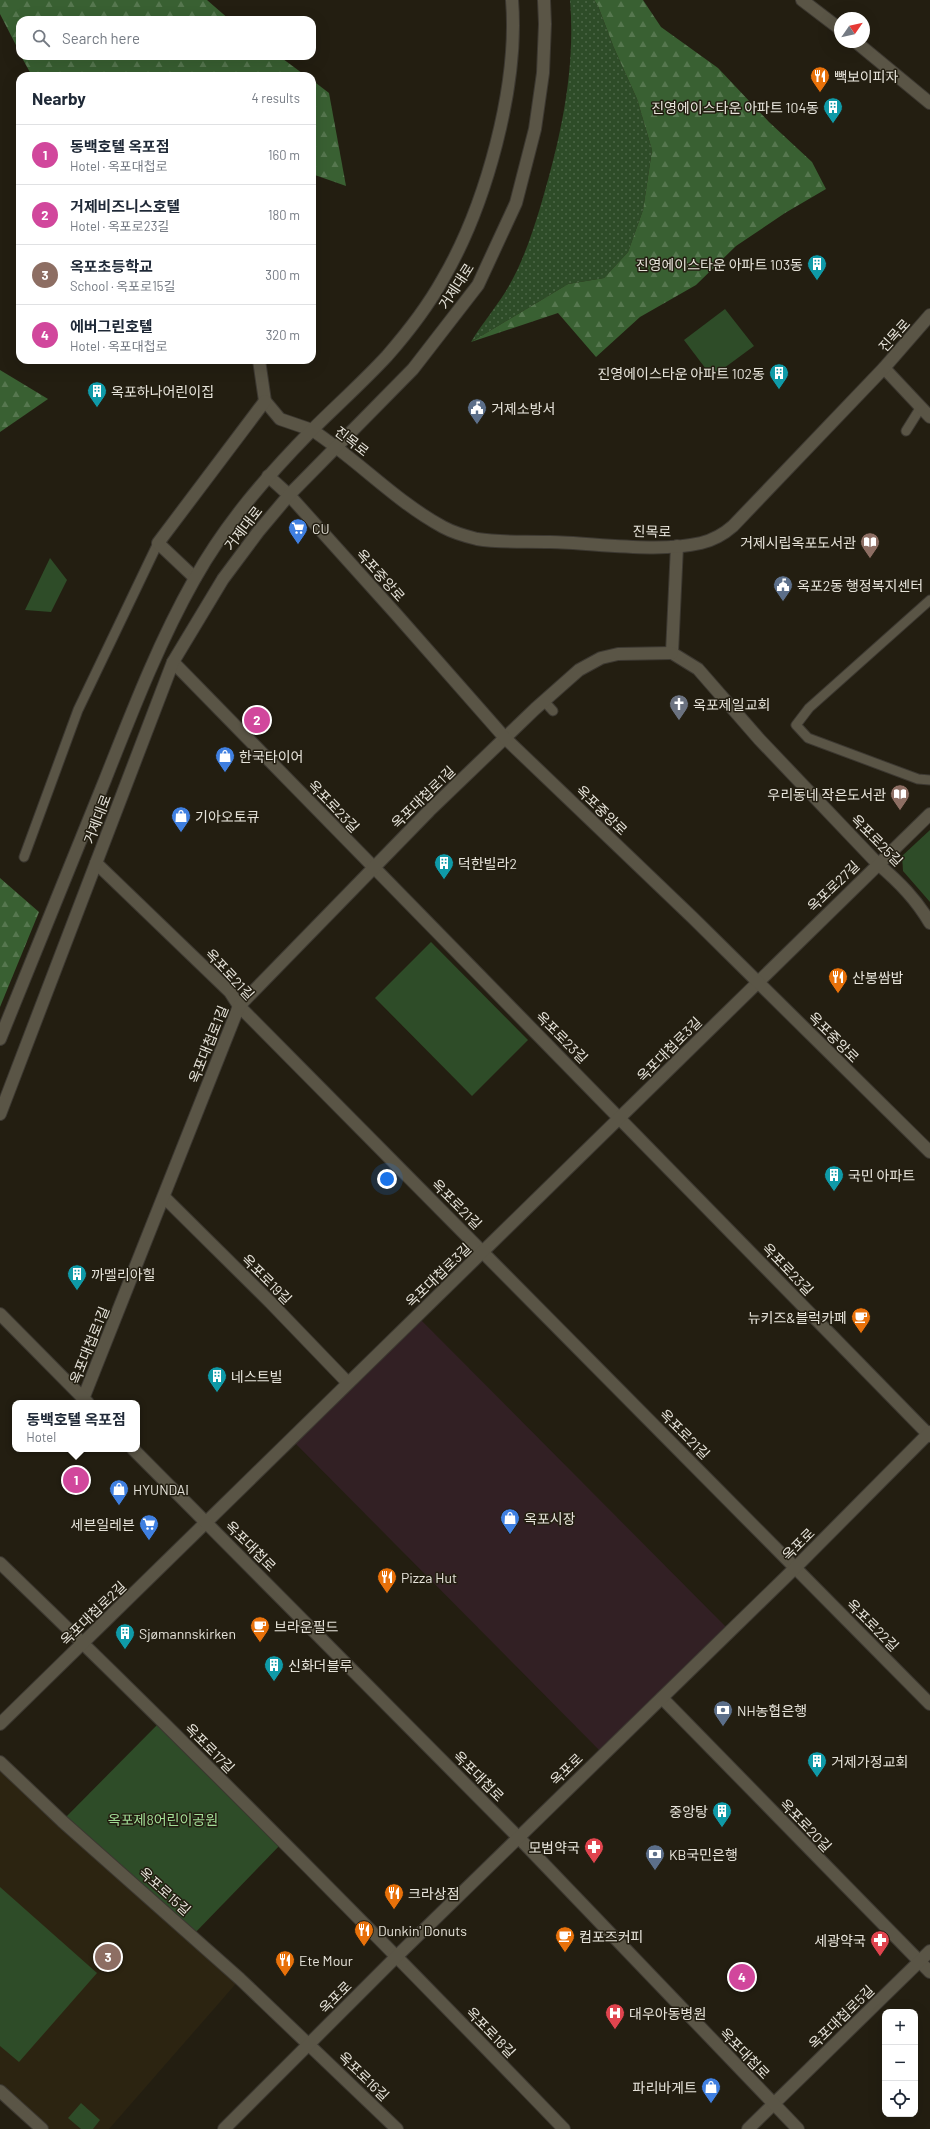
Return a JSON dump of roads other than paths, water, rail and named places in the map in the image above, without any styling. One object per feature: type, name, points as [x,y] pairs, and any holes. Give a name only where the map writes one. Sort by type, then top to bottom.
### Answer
[{"type":"street","name":"거제대로","points":[[0,1039],[157,651],[194,578],[232,518],[268,476],[312,430],[386,357],[412,326],[444,279],[479,201],[499,132],[510,75],[514,19],[512,0]]},
{"type":"street","name":"거제대로","points":[[0,1114],[173,662],[223,579],[289,495],[413,369],[439,338],[481,278],[516,203],[535,129],[543,73],[545,24],[544,0]]},
{"type":"street","points":[[802,0],[834,24]]},
{"type":"street","points":[[863,48],[930,103]]},
{"type":"street","name":"진목로","points":[[265,401],[280,419],[312,430],[337,446],[386,488],[414,509],[444,527],[461,535],[498,541],[676,546],[702,543],[718,537],[727,531],[884,368],[930,315]]},
{"type":"street","points":[[194,578],[158,543],[265,401],[260,364]]},
{"type":"street","points":[[884,368],[930,417]]},
{"type":"street","name":"옥포중앙로","points":[[268,476],[289,495],[505,738],[757,981],[930,1152]]},
{"type":"street","points":[[672,653],[676,546]]},
{"type":"street","name":"옥포대첩로1길","points":[[86,1400],[239,1006],[373,867],[505,738],[579,670],[602,658],[618,654],[672,653]]},
{"type":"street","name":"옥포로25길","points":[[672,653],[698,669],[759,739],[878,864],[899,882],[919,903],[930,923]]},
{"type":"street","name":"옥포로23길","points":[[173,662],[929,1434]]},
{"type":"street","name":"옥포로27길","points":[[757,981],[930,814]]},
{"type":"street","name":"옥포로21길","points":[[96,863],[230,992],[239,1006],[795,1568]]},
{"type":"street","name":"옥포대첩로3길","points":[[207,1523],[348,1383],[621,1118],[757,981]]},
{"type":"street","name":"옥포로19길","points":[[164,1197],[270,1302],[348,1383]]},
{"type":"street","points":[[0,1314],[85,1400]]},
{"type":"street","name":"옥포로","points":[[224,2129],[396,1956],[795,1568],[929,1434]]},
{"type":"street","name":"옥포대첩로","points":[[137,1452],[518,1836],[798,2129]]},
{"type":"street","name":"옥포대첩로2길","points":[[0,1724],[207,1523]]},
{"type":"street","name":"옥포로17길","points":[[0,1563],[83,1643],[396,1956]]},
{"type":"street","name":"옥포로22길","points":[[795,1568],[930,1704]]},
{"type":"street","name":"옥포로20길","points":[[662,1698],[930,1972]]},
{"type":"street","name":"옥포로15길","points":[[0,1762],[62,1821],[230,1969],[310,2044]]},
{"type":"street","name":"옥포대첩로5길","points":[[748,2129],[930,1951]]},
{"type":"street","name":"옥포로18길","points":[[396,1956],[564,2129]]},
{"type":"street","name":"옥포로16길","points":[[310,2044],[397,2129]]},
{"type":"street","points":[[0,2091],[42,2129]]},
{"type":"lane","points":[[906,431],[921,408]]},
{"type":"lane","points":[[24,857],[78,710],[158,543]]},
{"type":"lane","points":[[930,600],[809,708],[796,725],[808,738],[918,779],[930,780]]},
{"type":"lane","points":[[544,701],[553,711]]},
{"type":"place","name":"빽보이피자","points":[[820,93]]},
{"type":"place","name":"진영에이스타운 아파트 104동","points":[[833,124]]},
{"type":"place","name":"진영에이스타운 아파트 103동","points":[[817,281]]},
{"type":"place","name":"진영에이스타운 아파트 102동","points":[[779,390]]},
{"type":"place","name":"옥포하나어린이집","points":[[97,408]]},
{"type":"place","name":"거제소방서","points":[[477,425]]},
{"type":"place","name":"CU","points":[[298,545]]},
{"type":"place","name":"거제시립옥포도서관","points":[[870,559]]},
{"type":"place","name":"옥포2동 행정복지센터","points":[[783,602]]},
{"type":"place","name":"거제비즈니스호텔","points":[[257,720]]},
{"type":"place","name":"옥포제일교회","points":[[679,721]]},
{"type":"place","name":"한국타이어","points":[[225,773]]},
{"type":"place","name":"우리동네 작은도서관","points":[[900,811]]},
{"type":"place","name":"기아오토큐","points":[[181,833]]},
{"type":"place","name":"덕한빌라2","points":[[444,880]]},
{"type":"place","name":"산봉쌈밥","points":[[838,994]]},
{"type":"place","name":"국민 아파트","points":[[834,1192]]},
{"type":"place","name":"까멜리아힐","points":[[77,1291]]},
{"type":"place","name":"뉴키즈&블럭카페","points":[[861,1334]]},
{"type":"place","name":"네스트빌","points":[[217,1393]]},
{"type":"place","name":"동백호텔 옥포점","points":[[76,1480]]},
{"type":"place","name":"HYUNDAI","points":[[119,1506]]},
{"type":"place","name":"옥포시장","points":[[510,1535]]},
{"type":"place","name":"세븐일레븐","points":[[149,1541]]},
{"type":"place","name":"Pizza Hut","points":[[387,1594]]},
{"type":"place","name":"브라운필드","points":[[260,1643]]},
{"type":"place","name":"Sjømannskirken","points":[[125,1650]]},
{"type":"place","name":"신화더블루","points":[[274,1682]]},
{"type":"place","name":"NH농협은행","points":[[723,1727]]},
{"type":"place","name":"거제가정교회","points":[[817,1778]]},
{"type":"place","name":"중앙탕","points":[[722,1828]]},
{"type":"place","name":"모범약국","points":[[594,1864]]},
{"type":"place","name":"KB국민은행","points":[[655,1871]]},
{"type":"place","name":"크라상점","points":[[394,1910]]},
{"type":"place","name":"Dunkin' Donuts","points":[[364,1947]]},
{"type":"place","name":"컴포즈커피","points":[[565,1953]]},
{"type":"place","name":"옥포초등학교","points":[[108,1957]]},
{"type":"place","name":"세광약국","points":[[880,1957]]},
{"type":"place","name":"Ete Mour","points":[[285,1977]]},
{"type":"place","name":"에버그린호텔","points":[[742,1977]]},
{"type":"place","name":"대우아동병원","points":[[615,2030]]},
{"type":"place","name":"파리바게트","points":[[711,2104]]},
{"type":"park label","name":"옥포제8어린이공원","points":[[163,1819]]}]
